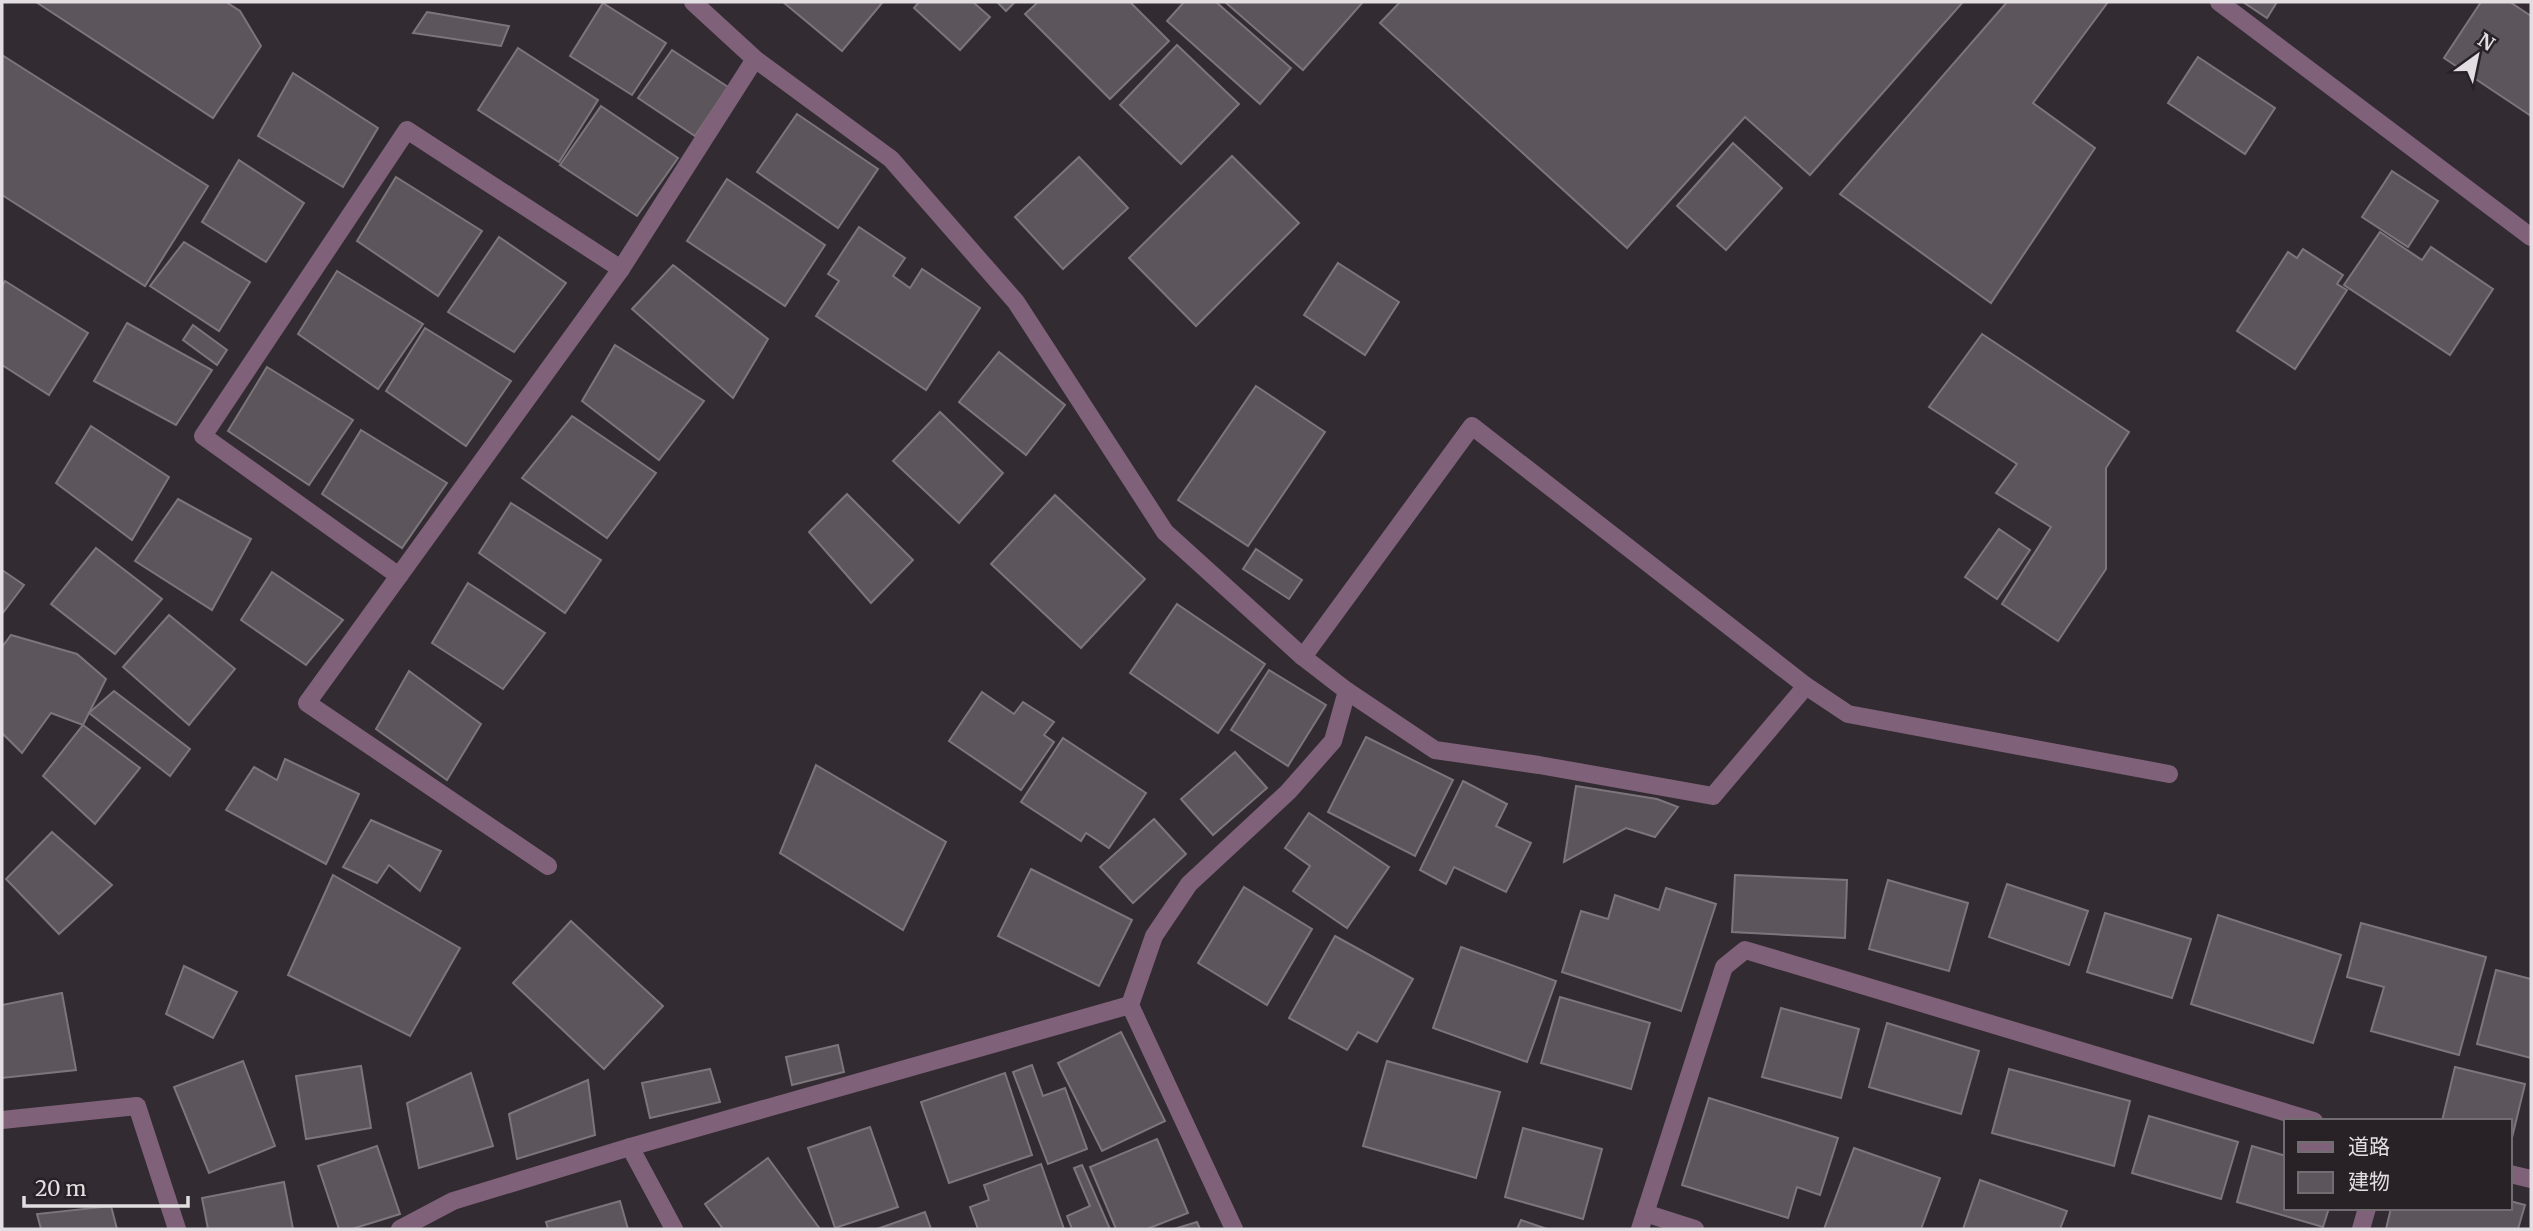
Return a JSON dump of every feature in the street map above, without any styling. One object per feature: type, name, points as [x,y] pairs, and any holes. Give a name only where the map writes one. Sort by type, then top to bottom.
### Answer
[{"type":"street","points":[[693,2],[755,59],[891,159],[1016,302],[1166,532],[1303,657],[1347,691],[1435,750],[1539,765],[1713,796],[1806,686]]},
{"type":"street","points":[[2219,2],[2531,237]]},
{"type":"street","points":[[548,866],[307,703],[621,269],[755,59]]},
{"type":"street","points":[[400,576],[203,436],[407,130],[621,269]]},
{"type":"street","points":[[1303,657],[1472,426],[1806,686],[1848,714],[2169,774]]},
{"type":"street","points":[[1234,1229],[1130,1005],[1154,936],[1189,884],[1288,792],[1333,741],[1347,691]]},
{"type":"street","points":[[1695,1229],[1642,1221],[1724,967],[1745,950],[2307,1119]]},
{"type":"street","points":[[400,1229],[453,1201],[630,1147],[1130,1005]]},
{"type":"street","points":[[2,1120],[137,1106],[177,1229]]},
{"type":"street","points":[[630,1147],[674,1229]]},
{"type":"street","points":[[2512,1175],[2531,1180]]},
{"type":"street","points":[[2361,1229],[2366,1210]]},
{"type":"building","points":[[36,2],[226,2],[240,11],[261,46],[213,118]]},
{"type":"building","points":[[783,2],[881,2],[882,3],[842,51]]},
{"type":"building","points":[[919,2],[973,2],[990,17],[960,50],[914,8]]},
{"type":"building","points":[[997,2],[1015,2],[1006,11]]},
{"type":"building","points":[[1038,2],[1130,2],[1169,41],[1110,99],[1025,14]]},
{"type":"building","points":[[1184,2],[1216,2],[1291,68],[1260,104],[1167,21]]},
{"type":"building","points":[[1225,2],[1363,2],[1303,70]]},
{"type":"building","points":[[1400,2],[1963,2],[1810,175],[1745,117],[1627,248],[1380,23]]},
{"type":"building","points":[[2007,2],[2108,2],[2033,103],[2095,148],[1991,303],[1840,194]]},
{"type":"building","points":[[2243,2],[2277,2],[2267,18]]},
{"type":"building","points":[[2481,2],[2510,2],[2531,16],[2531,116],[2444,58]]},
{"type":"building","points":[[603,3],[666,43],[632,95],[570,56]]},
{"type":"building","points":[[427,12],[509,26],[501,46],[413,33]]},
{"type":"building","points":[[1177,45],[1239,104],[1181,164],[1120,105]]},
{"type":"building","points":[[518,48],[598,100],[559,162],[478,110]]},
{"type":"building","points":[[672,50],[728,87],[695,136],[638,98]]},
{"type":"building","points":[[2,55],[208,186],[145,286],[2,195]]},
{"type":"building","points":[[2198,57],[2275,108],[2245,154],[2168,103]]},
{"type":"building","points":[[293,73],[378,128],[343,187],[258,136]]},
{"type":"building","points":[[601,106],[678,158],[637,216],[560,165]]},
{"type":"building","points":[[797,114],[878,169],[838,228],[757,172]]},
{"type":"building","points":[[1733,143],[1782,188],[1726,250],[1677,206]]},
{"type":"building","points":[[1232,156],[1299,223],[1196,326],[1129,258]]},
{"type":"building","points":[[1079,157],[1128,208],[1063,269],[1015,217]]},
{"type":"building","points":[[239,160],[304,203],[266,262],[202,222]]},
{"type":"building","points":[[2392,171],[2438,201],[2408,247],[2362,217]]},
{"type":"building","points":[[396,177],[482,231],[438,296],[357,241]]},
{"type":"building","points":[[727,179],[825,245],[785,306],[687,241]]},
{"type":"building","points":[[859,227],[905,258],[893,276],[910,288],[922,269],[980,308],[926,390],[816,316],[839,281],[828,274]]},
{"type":"building","points":[[2380,232],[2422,260],[2431,247],[2493,289],[2450,355],[2344,285]]},
{"type":"building","points":[[499,237],[566,283],[514,352],[448,312]]},
{"type":"building","points":[[184,242],[250,282],[219,331],[150,286]]},
{"type":"building","points":[[2303,249],[2343,275],[2337,284],[2347,290],[2295,369],[2237,331],[2288,252],[2297,258]]},
{"type":"building","points":[[1338,263],[1399,302],[1365,355],[1304,315]]},
{"type":"building","points":[[673,265],[768,339],[733,398],[632,309]]},
{"type":"building","points":[[337,271],[423,324],[378,389],[298,334]]},
{"type":"building","points":[[5,281],[88,333],[49,395],[2,365],[2,286]]},
{"type":"building","points":[[127,323],[212,370],[176,425],[94,381]]},
{"type":"building","points":[[193,325],[227,350],[217,365],[183,340]]},
{"type":"building","points":[[425,328],[511,381],[466,446],[386,391]]},
{"type":"building","points":[[1982,334],[2129,432],[2106,468],[2106,569],[2058,641],[2002,604],[2051,527],[1996,493],[2017,464],[1929,407]]},
{"type":"building","points":[[615,345],[704,401],[659,460],[582,401]]},
{"type":"building","points":[[999,352],[1065,405],[1026,455],[959,402]]},
{"type":"building","points":[[267,367],[353,420],[309,485],[228,431]]},
{"type":"building","points":[[1256,386],[1325,432],[1248,546],[1178,500]]},
{"type":"building","points":[[940,412],[1003,473],[959,523],[893,461]]},
{"type":"building","points":[[572,416],[656,473],[607,538],[522,478]]},
{"type":"building","points":[[91,426],[169,477],[132,540],[56,483]]},
{"type":"building","points":[[361,430],[447,483],[402,548],[322,494]]},
{"type":"building","points":[[847,494],[913,560],[871,603],[809,532]]},
{"type":"building","points":[[1055,495],[1145,579],[1081,648],[991,564]]},
{"type":"building","points":[[178,499],[251,539],[212,610],[135,561]]},
{"type":"building","points":[[511,503],[601,560],[565,613],[479,553]]},
{"type":"building","points":[[1999,529],[2030,550],[1997,599],[1965,577]]},
{"type":"building","points":[[96,548],[162,599],[115,654],[51,604]]},
{"type":"building","points":[[1256,549],[1302,580],[1289,599],[1243,569]]},
{"type":"building","points":[[2,570],[24,585],[2,614]]},
{"type":"building","points":[[272,572],[343,620],[306,665],[241,620]]},
{"type":"building","points":[[468,583],[545,633],[503,689],[432,643]]},
{"type":"building","points":[[1177,604],[1265,664],[1218,733],[1130,673]]},
{"type":"building","points":[[169,615],[235,669],[189,725],[123,667]]},
{"type":"building","points":[[11,635],[77,654],[106,679],[83,725],[51,713],[22,753],[2,733],[2,647]]},
{"type":"building","points":[[1269,670],[1326,705],[1288,766],[1231,730]]},
{"type":"building","points":[[409,671],[481,724],[447,780],[376,729]]},
{"type":"building","points":[[114,691],[190,749],[170,776],[89,713]]},
{"type":"building","points":[[982,692],[1014,714],[1023,702],[1054,722],[1044,735],[1054,742],[1021,790],[949,741]]},
{"type":"building","points":[[83,725],[140,768],[95,824],[43,776]]},
{"type":"building","points":[[1366,737],[1453,780],[1415,856],[1328,812]]},
{"type":"building","points":[[1063,738],[1146,793],[1109,848],[1086,833],[1081,841],[1021,802]]},
{"type":"building","points":[[1235,752],[1267,788],[1213,835],[1181,799]]},
{"type":"building","points":[[285,759],[359,794],[326,864],[226,810],[254,767],[277,780]]},
{"type":"building","points":[[816,765],[946,842],[903,930],[780,853]]},
{"type":"building","points":[[1463,781],[1507,804],[1496,826],[1531,843],[1506,892],[1454,867],[1446,884],[1420,870]]},
{"type":"building","points":[[1576,786],[1657,799],[1678,807],[1655,837],[1626,828],[1564,862]]},
{"type":"building","points":[[1309,813],[1389,867],[1347,928],[1293,891],[1310,866],[1285,848]]},
{"type":"building","points":[[1154,819],[1186,854],[1133,903],[1100,867]]},
{"type":"building","points":[[371,820],[441,851],[420,891],[389,865],[377,883],[343,867]]},
{"type":"building","points":[[52,832],[112,885],[59,934],[6,879]]},
{"type":"building","points":[[1031,869],[1132,920],[1099,986],[998,936]]},
{"type":"building","points":[[333,875],[460,948],[410,1036],[288,975]]},
{"type":"building","points":[[1735,875],[1847,880],[1845,938],[1732,932]]},
{"type":"building","points":[[1888,880],[1968,903],[1949,971],[1869,949]]},
{"type":"building","points":[[2007,884],[2088,911],[2069,965],[1989,937]]},
{"type":"building","points":[[1244,887],[1312,929],[1267,1005],[1198,963]]},
{"type":"building","points":[[1666,888],[1716,904],[1681,1011],[1562,972],[1581,911],[1608,919],[1615,895],[1659,910]]},
{"type":"building","points":[[2105,913],[2191,939],[2172,998],[2087,972]]},
{"type":"building","points":[[2218,915],[2341,955],[2313,1043],[2191,1004]]},
{"type":"building","points":[[571,921],[663,1006],[604,1069],[513,983]]},
{"type":"building","points":[[2361,923],[2486,957],[2459,1055],[2371,1031],[2384,987],[2347,977]]},
{"type":"building","points":[[1335,936],[1413,979],[1377,1042],[1358,1032],[1347,1050],[1289,1018]]},
{"type":"building","points":[[1461,947],[1556,981],[1527,1062],[1433,1028]]},
{"type":"building","points":[[184,966],[237,992],[213,1038],[166,1014]]},
{"type":"building","points":[[2496,970],[2531,979],[2531,1058],[2477,1044]]},
{"type":"building","points":[[62,993],[76,1070],[2,1078],[2,1005]]},
{"type":"building","points":[[1560,997],[1650,1023],[1631,1089],[1541,1063]]},
{"type":"building","points":[[1781,1008],[1859,1029],[1841,1098],[1762,1077]]},
{"type":"building","points":[[1887,1023],[1979,1051],[1961,1114],[1869,1087]]},
{"type":"building","points":[[1121,1032],[1165,1121],[1102,1151],[1058,1063]]},
{"type":"building","points":[[838,1045],[844,1072],[792,1085],[786,1057]]},
{"type":"building","points":[[243,1061],[275,1146],[209,1173],[174,1087]]},
{"type":"building","points":[[1387,1061],[1500,1092],[1476,1178],[1363,1146]]},
{"type":"building","points":[[1032,1065],[1043,1096],[1065,1088],[1087,1149],[1048,1164],[1013,1072]]},
{"type":"building","points":[[361,1066],[371,1128],[306,1139],[296,1076]]},
{"type":"building","points":[[2455,1067],[2525,1084],[2512,1138],[2512,1119],[2442,1119]]},
{"type":"building","points":[[710,1069],[720,1102],[650,1118],[642,1083]]},
{"type":"building","points":[[2009,1069],[2130,1101],[2114,1166],[1992,1133]]},
{"type":"building","points":[[471,1073],[493,1146],[419,1168],[407,1103]]},
{"type":"building","points":[[1005,1073],[1032,1155],[949,1183],[921,1102]]},
{"type":"building","points":[[588,1080],[595,1135],[517,1159],[509,1114]]},
{"type":"building","points":[[1709,1098],[1838,1138],[1820,1195],[1797,1187],[1788,1218],[1682,1185]]},
{"type":"building","points":[[2149,1116],[2238,1142],[2221,1199],[2132,1173]]},
{"type":"building","points":[[870,1127],[898,1207],[835,1228],[808,1148]]},
{"type":"building","points":[[1523,1128],[1602,1149],[1583,1219],[1505,1197]]},
{"type":"building","points":[[1157,1139],[1188,1213],[1147,1229],[1116,1229],[1090,1167]]},
{"type":"building","points":[[377,1146],[400,1214],[352,1229],[339,1229],[318,1166]]},
{"type":"building","points":[[2252,1146],[2284,1155],[2284,1210],[2328,1210],[2323,1227],[2237,1202]]},
{"type":"building","points":[[1854,1148],[1940,1178],[1921,1229],[1824,1229]]},
{"type":"building","points":[[768,1158],[820,1229],[723,1229],[705,1204]]},
{"type":"building","points":[[1041,1164],[1064,1229],[978,1229],[970,1207],[989,1200],[984,1185]]},
{"type":"building","points":[[1082,1165],[1110,1229],[1072,1229],[1067,1216],[1090,1206],[1074,1168]]},
{"type":"building","points":[[1980,1180],[2067,1211],[2060,1229],[1963,1229]]},
{"type":"building","points":[[284,1182],[293,1229],[208,1229],[202,1198]]},
{"type":"building","points":[[620,1201],[628,1229],[548,1229],[546,1222]]},
{"type":"building","points":[[2512,1202],[2525,1205],[2518,1229],[2386,1229],[2391,1210],[2512,1210]]},
{"type":"building","points":[[111,1206],[117,1229],[41,1229],[37,1214]]},
{"type":"building","points":[[925,1212],[931,1229],[877,1229]]},
{"type":"building","points":[[1521,1220],[1547,1229],[1517,1229]]},
{"type":"building","points":[[1197,1222],[1200,1229],[1174,1229]]}]
